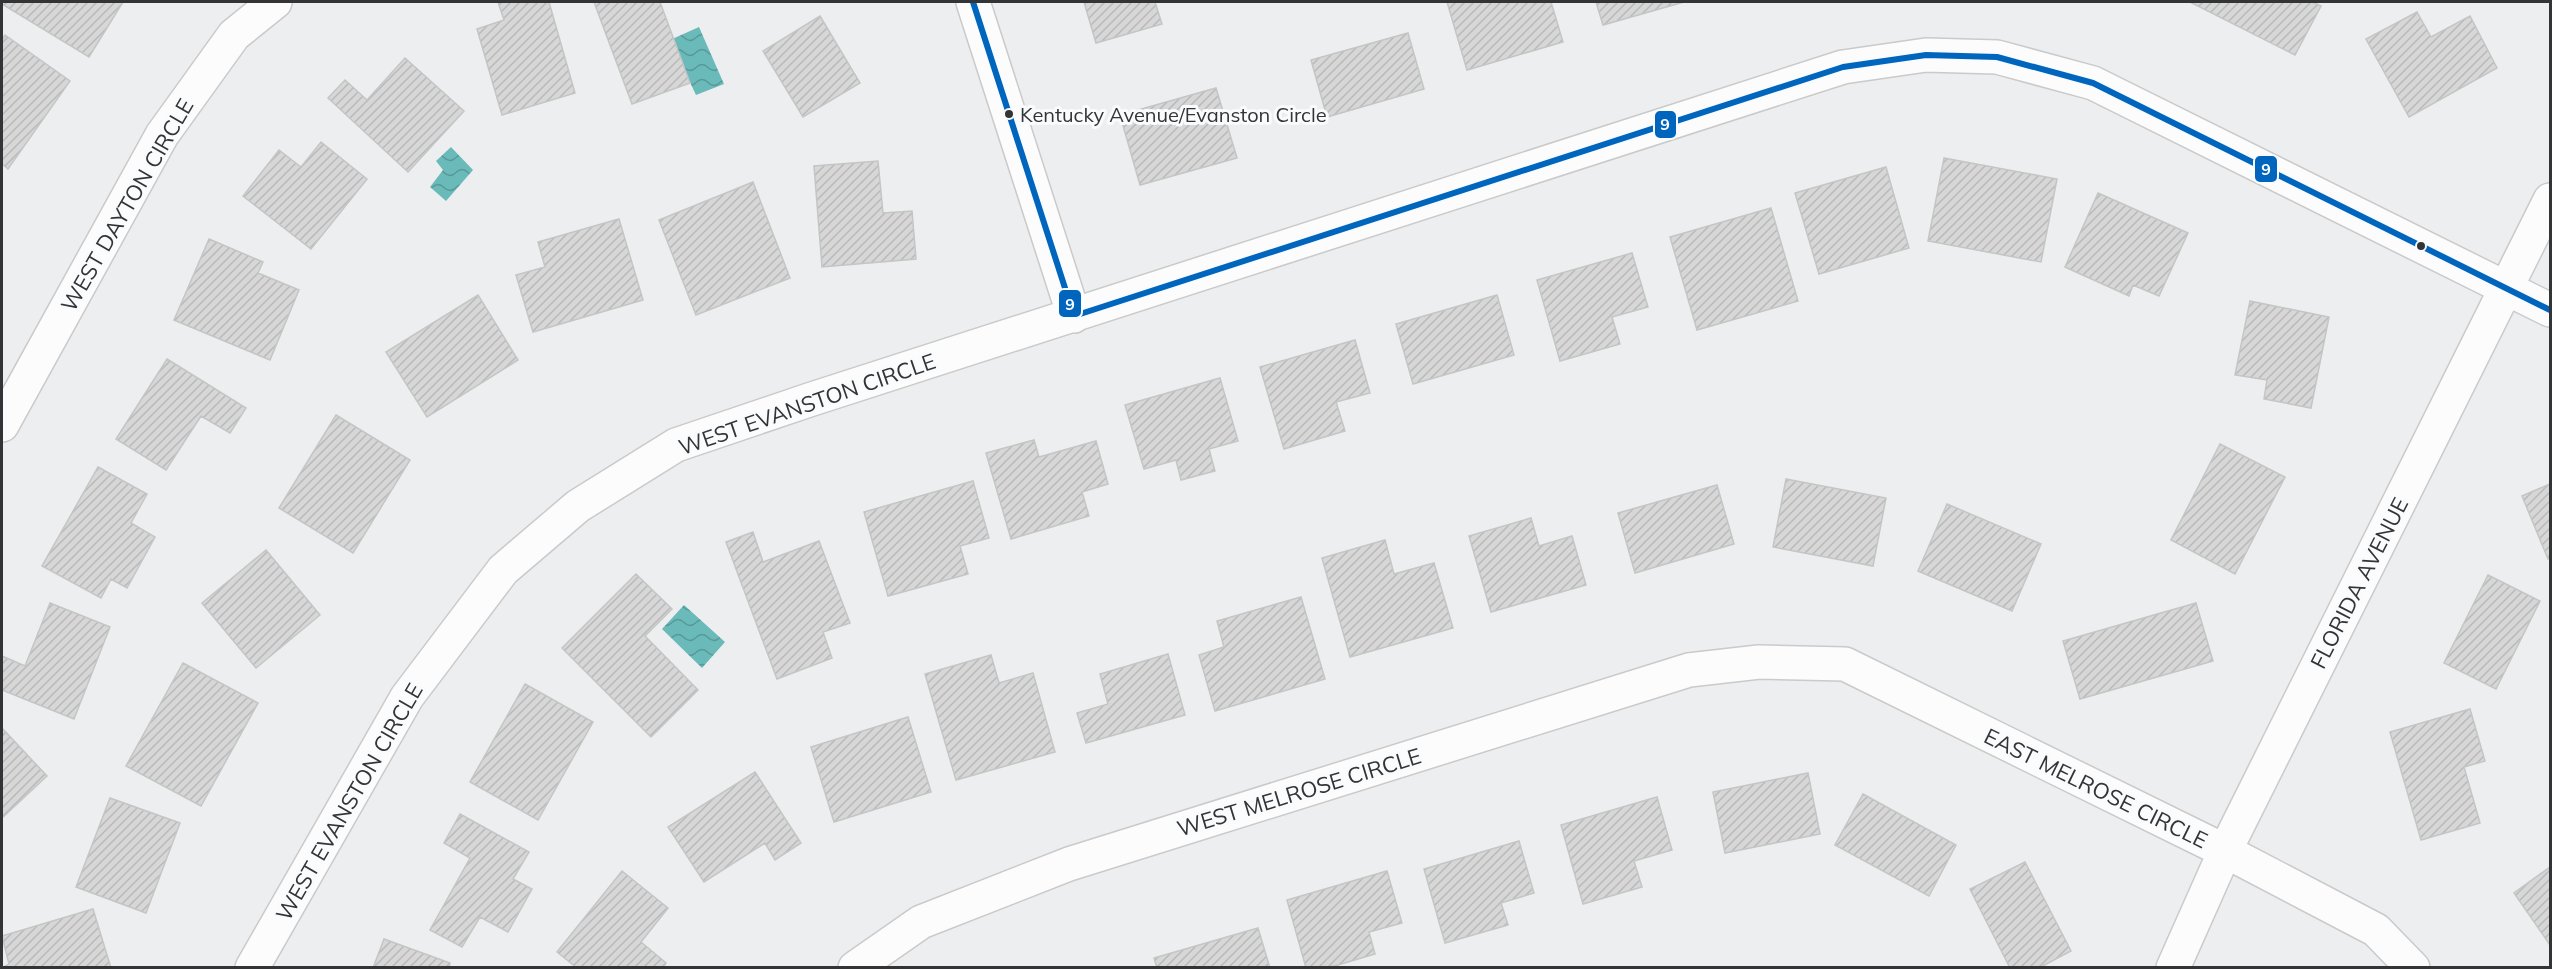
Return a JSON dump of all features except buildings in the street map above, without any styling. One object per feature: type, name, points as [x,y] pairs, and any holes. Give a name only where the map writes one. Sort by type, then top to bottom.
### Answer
[{"type":"street","name":"WEST DAYTON CIRCLE","points":[[2,425],[162,135],[234,35],[274,2]]},
{"type":"street","points":[[973,2],[1074,316]]},
{"type":"street","name":"WEST EVANSTON CIRCLE","points":[[252,968],[407,697],[503,570],[578,506],[676,445],[1843,68],[1926,55],[1998,57],[2093,83],[2550,310]]},
{"type":"street","name":"FLORIDA AVENUE","points":[[2173,968],[2224,851],[2550,200]]},
{"type":"street","name":"EAST MELROSE CIRCLE","points":[[1759,662],[1845,664],[2224,851],[2376,930],[2413,968]]},
{"type":"street","name":"WEST MELROSE CIRCLE","points":[[855,968],[921,922],[1069,864],[1689,670],[1759,662]]},
{"type":"water","points":[[699,27],[724,84],[696,95],[670,40]]},
{"type":"water","points":[[451,147],[473,170],[446,201],[430,187],[443,170],[436,161]]},
{"type":"water","points":[[684,605],[725,642],[702,668],[662,629]]},
{"type":"transit line","name":"9","points":[[973,2],[1074,316],[1843,67],[1926,55],[1997,57],[2093,83],[2550,310]]},
{"type":"place","name":"Kentucky Avenue/Evanston Circle","points":[[1009,114]]}]
